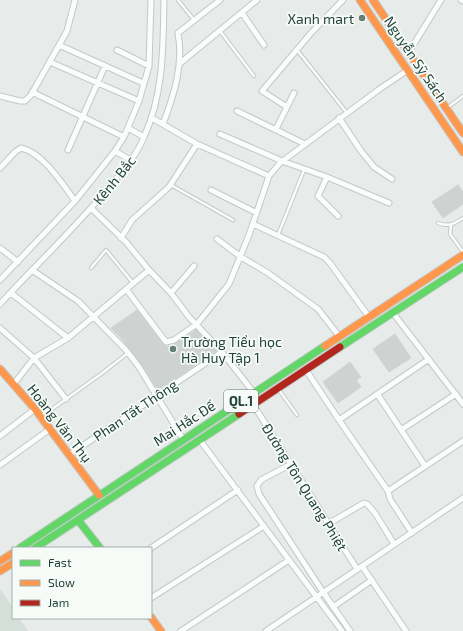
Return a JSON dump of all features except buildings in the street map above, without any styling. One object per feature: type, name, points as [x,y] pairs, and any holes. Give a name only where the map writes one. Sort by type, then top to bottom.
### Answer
[{"type":"main road","name":"Nguyễn Sỹ Sách","points":[[360,0],[462,148]]},
{"type":"main road","name":"Nguyễn Sỹ Sách","points":[[373,0],[463,133]]},
{"type":"main road","points":[[370,14],[379,8]]},
{"type":"main road","points":[[425,95],[433,88]]},
{"type":"main road","name":"Mai Hắc Đế","points":[[21,547],[463,253]]},
{"type":"main road","name":"Mai Hắc Đế","points":[[37,547],[463,267]]},
{"type":"main road","name":"Hoàng Văn Thụ","points":[[1,372],[14,384],[40,416],[99,495]]},
{"type":"main road","points":[[153,459],[158,467]]},
{"type":"main road","points":[[78,520],[99,547]]},
{"type":"main road","points":[[1,560],[12,554]]},
{"type":"main road","points":[[0,571],[10,565],[1,560]]},
{"type":"main road","points":[[152,618],[161,631]]},
{"type":"street","points":[[0,96],[25,101],[32,92],[68,31],[75,0]]},
{"type":"street","name":"Kênh Bắc","points":[[0,280],[75,201],[115,151],[124,137],[138,101],[149,66],[151,0]]},
{"type":"street","name":"Kênh Bắc","points":[[0,304],[91,208],[132,161],[152,118],[160,86],[163,66],[164,0]]},
{"type":"street","points":[[163,124],[174,94],[181,52],[178,33],[220,0]]},
{"type":"street","points":[[179,64],[257,0]]},
{"type":"street","points":[[287,107],[262,91],[311,33],[343,0]]},
{"type":"street","points":[[409,52],[441,0]]},
{"type":"street","points":[[242,13],[264,45]]},
{"type":"street","points":[[59,45],[143,83]]},
{"type":"street","points":[[117,50],[149,66]]},
{"type":"street","points":[[50,62],[138,101]]},
{"type":"street","points":[[68,150],[84,118],[105,66]]},
{"type":"street","points":[[126,289],[166,342],[174,340],[197,324],[230,284],[253,224],[269,176],[282,161],[408,70]]},
{"type":"street","points":[[32,92],[124,137]]},
{"type":"street","points":[[276,130],[294,93]]},
{"type":"street","points":[[237,111],[305,144]]},
{"type":"street","points":[[152,118],[198,144],[269,176]]},
{"type":"street","points":[[340,118],[361,151],[374,167],[392,179]]},
{"type":"street","points":[[128,128],[144,137]]},
{"type":"street","points":[[220,134],[282,161],[327,177],[389,203]]},
{"type":"street","points":[[121,238],[132,220],[170,185],[198,144]]},
{"type":"street","points":[[0,168],[21,148],[30,150],[56,174],[75,201]]},
{"type":"street","points":[[115,151],[132,161]]},
{"type":"street","points":[[327,177],[318,196],[338,216]]},
{"type":"street","points":[[211,190],[257,212]]},
{"type":"street","points":[[91,208],[121,238],[171,293],[189,317],[222,352],[254,393]]},
{"type":"street","points":[[253,224],[324,257],[333,266],[369,317]]},
{"type":"street","points":[[217,239],[318,309],[339,336]]},
{"type":"street","points":[[0,248],[18,262]]},
{"type":"street","points":[[171,293],[194,266]]},
{"type":"street","points":[[32,270],[78,301],[128,352],[139,367],[183,439]]},
{"type":"street","points":[[14,384],[34,358],[68,338],[149,270]]},
{"type":"street","points":[[10,293],[68,338]]},
{"type":"street","points":[[393,313],[463,404]]},
{"type":"street","points":[[0,328],[34,358],[66,399]]},
{"type":"street","name":"Phan Tất Thông","points":[[69,455],[222,352]]},
{"type":"street","points":[[339,420],[429,359]]},
{"type":"street","points":[[306,370],[388,491],[390,499],[412,532]]},
{"type":"street","points":[[401,430],[456,394]]},
{"type":"street","points":[[378,395],[425,466]]},
{"type":"street","name":"Đường Tôn Quang Phiệt","points":[[253,404],[357,569]]},
{"type":"street","points":[[0,436],[35,410]]},
{"type":"street","points":[[0,465],[50,429]]},
{"type":"street","points":[[200,439],[342,631]]},
{"type":"street","points":[[388,491],[463,441]]},
{"type":"street","points":[[291,464],[261,480],[257,486],[259,494],[350,631]]},
{"type":"street","points":[[152,547],[238,490]]},
{"type":"street","points":[[266,631],[463,498]]},
{"type":"street","points":[[328,524],[364,503],[367,504],[374,513],[394,544]]},
{"type":"street","points":[[152,597],[264,526]]},
{"type":"street","points":[[181,631],[289,560]]},
{"type":"street","points":[[362,566],[406,631]]},
{"type":"street","points":[[333,607],[372,580]]},
{"type":"lane","points":[[178,0],[195,20]]},
{"type":"lane","points":[[220,30],[254,76]]},
{"type":"lane","points":[[297,50],[347,113]]},
{"type":"lane","points":[[446,108],[463,96]]},
{"type":"lane","points":[[278,235],[304,169]]},
{"type":"lane","points":[[170,185],[233,220]]},
{"type":"lane","points":[[438,223],[451,225],[463,218]]},
{"type":"lane","points":[[451,225],[450,234],[463,253]]},
{"type":"lane","points":[[91,268],[106,250],[133,283]]},
{"type":"lane","points":[[40,416],[66,399],[128,352]]},
{"type":"lane","points":[[278,388],[297,415]]},
{"type":"shaded area","points":[[1,590],[12,606],[12,619],[20,619],[28,631],[0,631]]},
{"type":"traffic: fast","points":[[340,347],[463,267]]},
{"type":"traffic: fast","points":[[22,547],[325,346]]},
{"type":"traffic: fast","points":[[37,547],[239,414]]},
{"type":"traffic: fast","points":[[78,520],[99,547]]},
{"type":"traffic: slow","points":[[360,0],[463,152]]},
{"type":"traffic: slow","points":[[373,0],[463,133]]},
{"type":"traffic: slow","points":[[325,346],[463,255]]},
{"type":"traffic: slow","points":[[0,369],[35,409],[99,495]]},
{"type":"traffic: slow","points":[[0,561],[12,554]]},
{"type":"traffic: slow","points":[[0,571],[12,564]]},
{"type":"traffic: slow","points":[[152,618],[161,631]]},
{"type":"traffic: jam","points":[[239,414],[340,347]]},
{"type":"place","name":"Xanh mart","points":[[362,18]]},
{"type":"place","name":"Trường Tiểu học Hà Huy Tập 1","points":[[173,349]]}]
